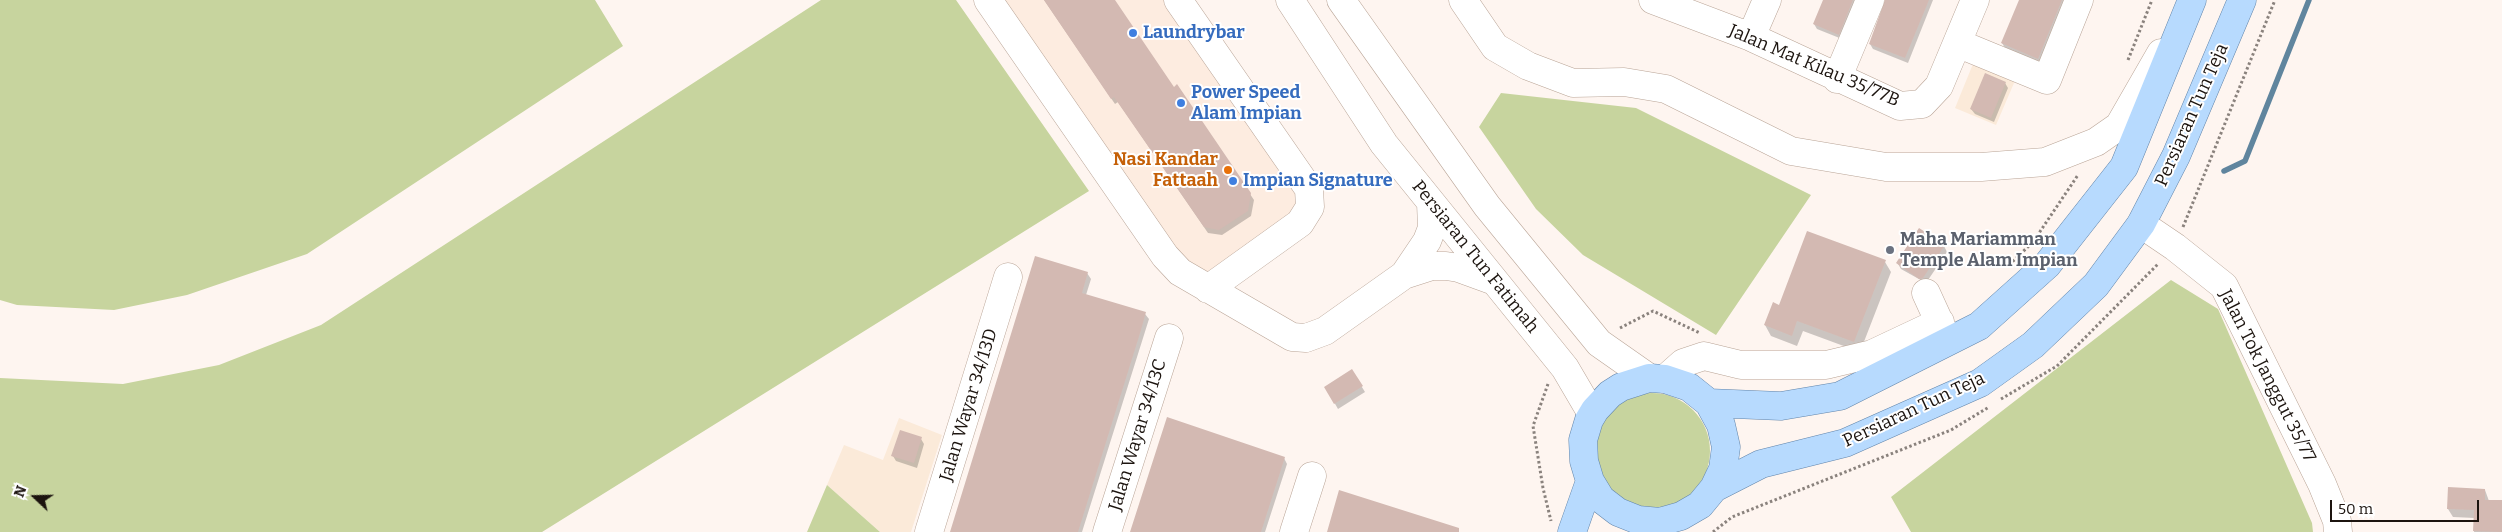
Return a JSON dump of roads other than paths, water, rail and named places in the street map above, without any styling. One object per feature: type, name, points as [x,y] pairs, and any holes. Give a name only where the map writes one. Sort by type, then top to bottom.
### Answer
[{"type":"main road","points":[[1709,403],[1781,406],[1840,396],[1944,331],[1979,326],[2047,266],[2124,166],[2192,0]]},
{"type":"main road","name":"Persiaran Tun Teja","points":[[1714,488],[1761,464],[1845,443],[1980,383],[2033,345],[2096,285],[2141,224],[2176,156],[2242,0]]},
{"type":"main road","points":[[1657,379],[1689,387],[1709,403],[1721,426],[1726,447],[1723,468],[1714,488],[1700,505],[1681,516],[1655,527],[1618,512],[1601,499],[1590,481],[1584,461],[1584,440],[1592,414],[1601,402],[1621,386],[1657,379]]},
{"type":"main road","points":[[1562,529],[1590,481]]},
{"type":"street","points":[[988,0],[1165,256],[1180,272],[1292,337],[1306,338],[1325,331],[1404,275],[1432,266],[1459,268],[1492,280]]},
{"type":"street","points":[[1178,0],[1309,189],[1310,208],[1300,223],[1208,289]]},
{"type":"street","name":"Persiaran Tun Fatimah","points":[[1290,0],[1384,144],[1565,368],[1592,414]]},
{"type":"street","points":[[1463,0],[1495,46],[1528,66],[1573,83],[1624,82],[1666,89],[1791,151],[1886,167],[1981,167],[2045,162],[2096,142],[2119,126],[2192,0]]},
{"type":"street","points":[[1751,38],[1767,0]]},
{"type":"street","points":[[1837,79],[1870,0]]},
{"type":"street","name":"Jalan Mat Kilau 35/77B","points":[[1657,1],[1751,38],[1837,79],[1900,106],[1922,104],[1939,86],[1975,0]]},
{"type":"street","points":[[1957,43],[2047,80],[2079,0]]},
{"type":"street","points":[[1347,5],[1487,206],[1599,343],[1657,379],[1683,363],[1704,356],[1741,365],[1826,365],[1872,354],[1944,331],[1926,293]]},
{"type":"street","points":[[1404,275],[1427,241],[1432,228],[1431,203]]},
{"type":"street","name":"Jalan Tok Janggut 35/77","points":[[2141,224],[2175,247],[2224,286],[2322,484],[2337,521],[2338,532]]},
{"type":"street","name":"Jalan Wayar 34/13D","points":[[929,532],[1008,277]]},
{"type":"street","name":"Jalan Wayar 34/13C","points":[[1108,532],[1168,338]]},
{"type":"street","points":[[1294,532],[1312,476]]},
{"type":"waterway","points":[[2224,171],[2245,161],[2309,0]]},
{"type":"place","name":"Laundrybar","points":[[1133,33]]},
{"type":"place","name":"Power Speed Alam Impian","points":[[1181,103]]},
{"type":"place","name":"Nasi Kandar Fattaah","points":[[1228,170]]},
{"type":"place","name":"Impian Signature","points":[[1233,181]]},
{"type":"place","name":"Maha Mariamman Temple Alam Impian","points":[[1890,250]]}]
